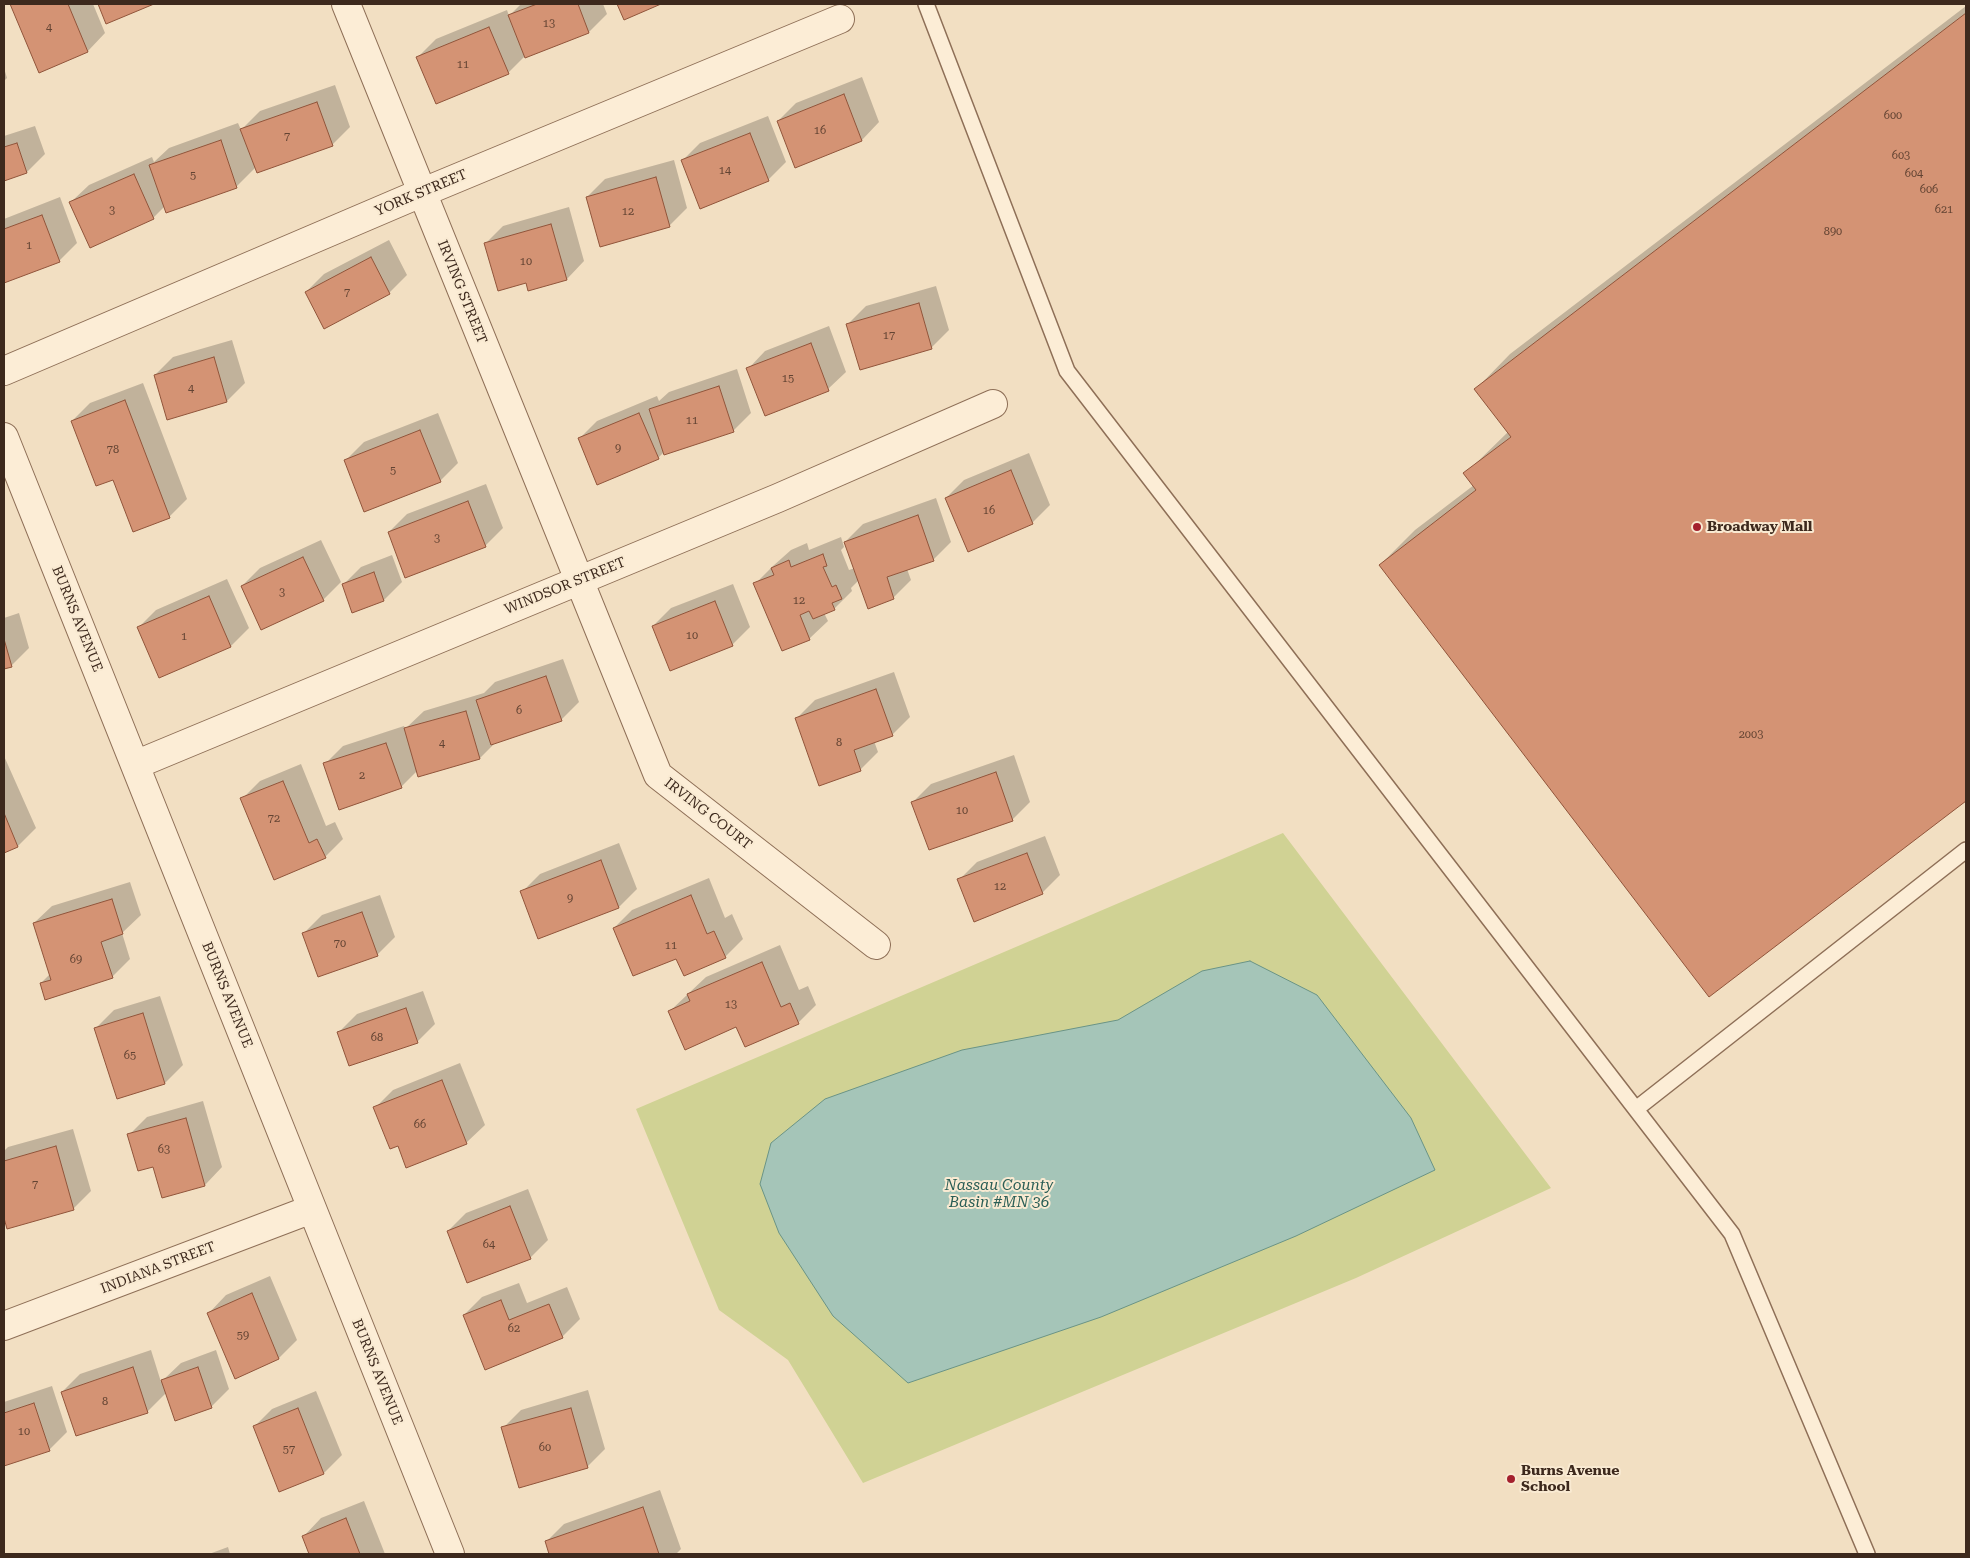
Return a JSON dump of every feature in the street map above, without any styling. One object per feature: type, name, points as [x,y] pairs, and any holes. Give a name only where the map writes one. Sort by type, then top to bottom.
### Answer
[{"type":"street","name":"IRVING STREET","points":[[346,4],[578,580]]},
{"type":"street","name":"YORK STREET","points":[[4,370],[840,19]]},
{"type":"street","name":"WINDSOR STREET","points":[[135,765],[778,498],[992,404]]},
{"type":"street","name":"BURNS AVENUE","points":[[4,437],[450,1554]]},
{"type":"street","name":"IRVING COURT","points":[[578,580],[658,775],[876,945]]},
{"type":"street","name":"INDIANA STREET","points":[[4,1326],[312,1209]]},
{"type":"lane","points":[[926,4],[1067,371],[1732,1234],[1867,1554]]},
{"type":"lane","points":[[1636,1109],[1966,850]]},
{"type":"green space","points":[[1283,833],[1551,1188],[1356,1278],[863,1483],[788,1360],[719,1310],[636,1109]]},
{"type":"water","name":"Nassau County Basin #MN 36","points":[[1250,961],[1317,995],[1411,1118],[1435,1170],[1296,1236],[1101,1317],[908,1383],[833,1316],[779,1233],[760,1184],[771,1143],[825,1099],[962,1050],[1118,1020],[1202,971]]},
{"type":"building","points":[[10,4],[68,4],[88,52],[39,73]]},
{"type":"building","points":[[98,4],[154,4],[106,24]]},
{"type":"building","points":[[537,4],[578,4],[589,33],[525,58],[508,15]]},
{"type":"building","points":[[617,4],[661,4],[624,20]]},
{"type":"building","name":"Broadway Mall","points":[[1966,13],[1966,801],[1709,997],[1379,565],[1476,490],[1463,473],[1511,437],[1474,389]]},
{"type":"building","points":[[489,27],[509,74],[436,104],[416,57]]},
{"type":"building","points":[[844,94],[862,141],[795,168],[777,121]]},
{"type":"building","points":[[317,102],[333,146],[257,173],[240,129]]},
{"type":"building","points":[[750,133],[769,181],[700,209],[681,160]]},
{"type":"building","points":[[221,140],[237,188],[166,213],[149,165]]},
{"type":"building","points":[[17,143],[27,173],[4,181],[4,147]]},
{"type":"building","points":[[134,174],[154,219],[90,248],[69,202]]},
{"type":"building","points":[[656,177],[670,227],[600,247],[586,197]]},
{"type":"building","points":[[42,215],[60,262],[4,283],[4,229]]},
{"type":"building","points":[[551,224],[567,280],[528,291],[526,283],[498,291],[484,243]]},
{"type":"building","points":[[371,257],[390,294],[324,329],[305,292]]},
{"type":"building","points":[[919,303],[932,349],[860,370],[846,324]]},
{"type":"building","points":[[811,343],[829,391],[765,416],[746,368]]},
{"type":"building","points":[[214,357],[227,402],[167,420],[154,375]]},
{"type":"building","points":[[719,386],[734,432],[664,455],[649,409]]},
{"type":"building","points":[[125,400],[170,518],[133,532],[113,480],[96,486],[71,421]]},
{"type":"building","points":[[639,413],[659,459],[597,485],[578,438]]},
{"type":"building","points":[[420,430],[441,482],[364,512],[344,460]]},
{"type":"building","points":[[1011,470],[1033,524],[968,552],[945,498]]},
{"type":"building","points":[[468,501],[486,547],[405,578],[388,532]]},
{"type":"building","points":[[918,515],[934,561],[887,577],[894,599],[868,609],[844,542]]},
{"type":"building","points":[[823,554],[827,566],[823,567],[832,587],[836,585],[842,599],[832,603],[835,610],[813,619],[809,611],[800,615],[810,640],[782,651],[753,583],[774,575],[771,568],[789,560],[791,567]]},
{"type":"building","points":[[303,557],[324,601],[261,630],[241,586]]},
{"type":"building","points":[[374,572],[384,601],[352,613],[342,584]]},
{"type":"building","points":[[209,596],[231,647],[159,678],[137,627]]},
{"type":"building","points":[[715,601],[733,646],[670,671],[652,626]]},
{"type":"building","points":[[4,639],[12,667],[4,669]]},
{"type":"building","points":[[546,676],[562,721],[491,745],[476,700]]},
{"type":"building","points":[[876,689],[893,736],[854,750],[861,771],[819,786],[795,718]]},
{"type":"building","points":[[466,711],[480,759],[418,777],[404,728]]},
{"type":"building","points":[[386,743],[402,788],[339,810],[323,763]]},
{"type":"building","points":[[996,772],[1013,821],[929,850],[911,802]]},
{"type":"building","points":[[283,781],[309,843],[317,839],[326,858],[274,880],[240,798]]},
{"type":"building","points":[[4,813],[18,847],[4,853]]},
{"type":"building","points":[[1027,853],[1043,894],[974,922],[957,879]]},
{"type":"building","points":[[601,860],[619,908],[538,939],[520,891]]},
{"type":"building","points":[[691,895],[707,934],[714,931],[726,958],[684,976],[676,959],[633,976],[613,928]]},
{"type":"building","points":[[112,899],[123,934],[101,942],[113,978],[45,1000],[40,983],[51,980],[33,923]]},
{"type":"building","points":[[362,912],[378,956],[318,977],[302,933]]},
{"type":"building","points":[[762,962],[781,1007],[790,1003],[799,1024],[745,1047],[736,1027],[685,1050],[668,1011],[690,1001],[687,994]]},
{"type":"building","points":[[406,1008],[418,1043],[349,1066],[337,1032]]},
{"type":"building","points":[[143,1013],[165,1084],[117,1099],[94,1028]]},
{"type":"building","points":[[442,1080],[467,1144],[406,1168],[398,1146],[390,1149],[373,1107]]},
{"type":"building","points":[[186,1118],[205,1186],[162,1198],[153,1167],[138,1171],[127,1134]]},
{"type":"building","points":[[56,1146],[74,1210],[7,1229],[4,1218],[4,1161]]},
{"type":"building","points":[[510,1206],[531,1259],[467,1283],[447,1231]]},
{"type":"building","points":[[252,1293],[279,1359],[235,1379],[207,1313]]},
{"type":"building","points":[[501,1300],[509,1320],[549,1304],[563,1338],[485,1370],[463,1315]]},
{"type":"building","points":[[133,1367],[148,1413],[76,1436],[61,1392]]},
{"type":"building","points":[[198,1367],[212,1408],[175,1421],[161,1380]]},
{"type":"building","points":[[34,1403],[50,1451],[4,1466],[4,1413]]},
{"type":"building","points":[[298,1408],[324,1474],[279,1492],[253,1426]]},
{"type":"building","points":[[571,1408],[588,1468],[519,1488],[501,1427]]},
{"type":"building","points":[[643,1507],[659,1554],[549,1554],[545,1541]]},
{"type":"building","points":[[346,1518],[360,1554],[309,1554],[302,1536]]},
{"type":"place","name":"Broadway Mall","points":[[1697,527]]},
{"type":"place","name":"Burns Avenue School","points":[[1511,1479]]}]
